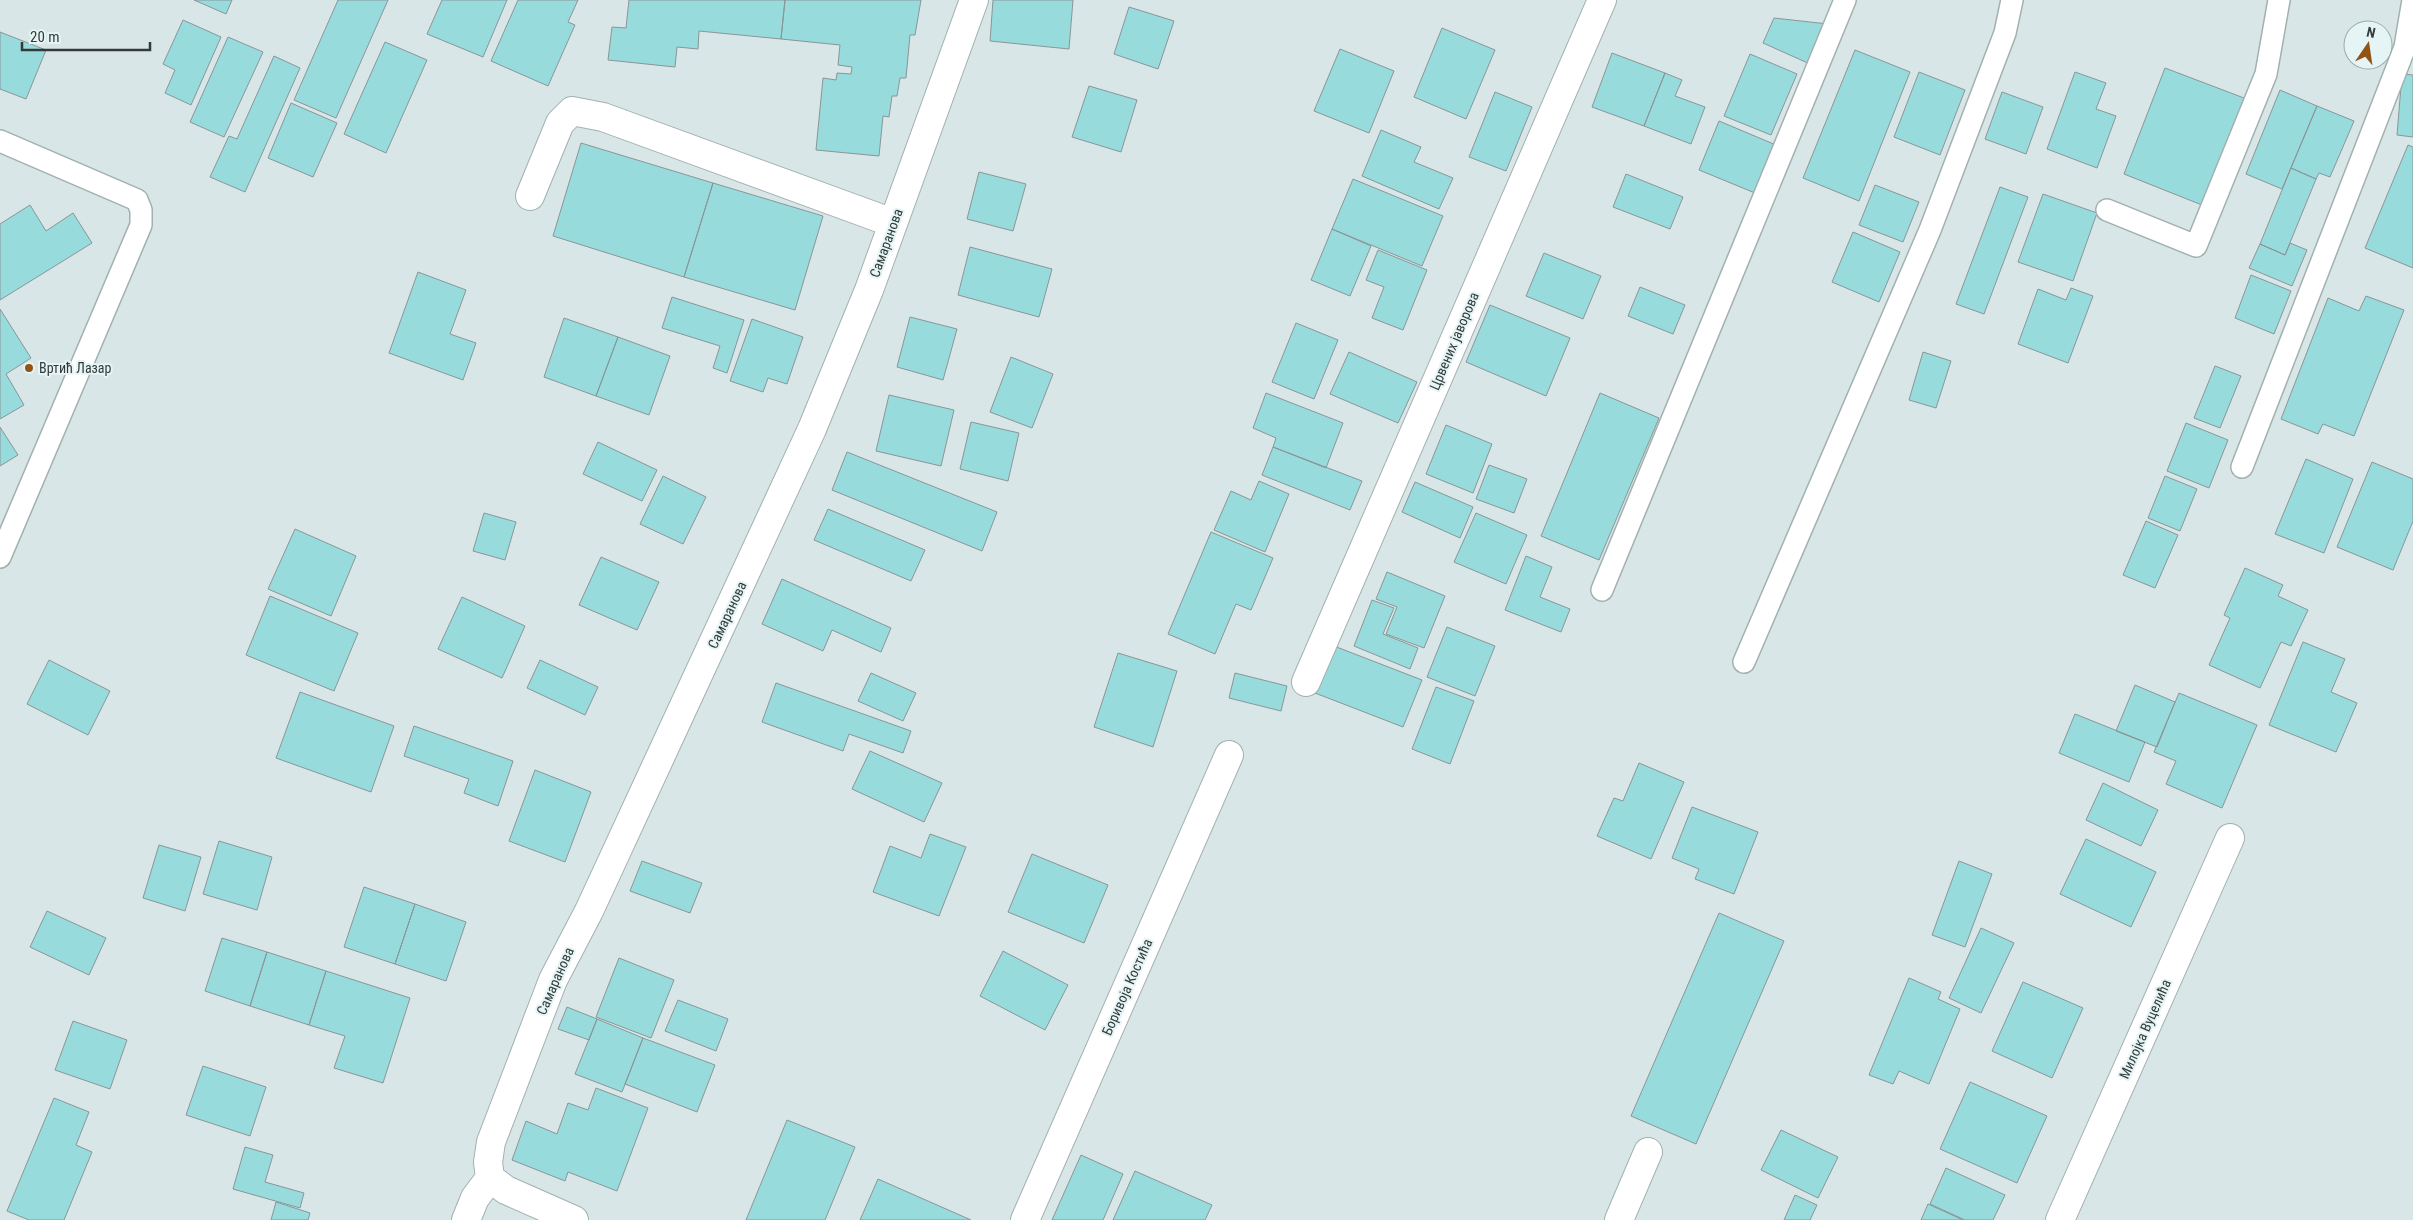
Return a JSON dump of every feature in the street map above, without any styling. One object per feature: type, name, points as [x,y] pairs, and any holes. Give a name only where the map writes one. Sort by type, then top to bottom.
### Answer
[{"type":"street","name":"Самаранова","points":[[490,1178],[488,1162],[491,1142],[553,980],[589,910],[812,430],[869,290],[974,0]]},
{"type":"street","name":"Црвених јаворова","points":[[1306,682],[1602,0]]},
{"type":"street","points":[[530,196],[560,123],[572,111],[604,117],[893,223]]},
{"type":"street","name":"Боривоја Костића","points":[[1025,1220],[1229,755]]},
{"type":"street","name":"Милојка Вуцелића","points":[[2060,1220],[2230,838]]},
{"type":"street","points":[[1620,1220],[1648,1152]]},
{"type":"street","points":[[466,1220],[475,1198],[490,1178],[506,1190],[574,1220]]},
{"type":"lane","points":[[1602,590],[1845,0]]},
{"type":"lane","points":[[1744,662],[1930,230],[2005,33],[2012,0]]},
{"type":"lane","points":[[2107,210],[2196,246],[2266,74],[2279,0]]},
{"type":"lane","points":[[2242,467],[2405,47],[2413,0]]},
{"type":"lane","points":[[0,141],[136,200],[141,210],[141,225],[0,557]]},
{"type":"building","points":[[194,0],[232,0],[226,14]]},
{"type":"building","points":[[338,0],[388,0],[336,118],[294,100]]},
{"type":"building","points":[[442,0],[507,0],[483,57],[427,34]]},
{"type":"building","points":[[518,0],[578,0],[568,22],[575,25],[548,86],[491,61]]},
{"type":"building","points":[[629,0],[785,0],[781,39],[699,31],[698,49],[677,47],[675,67],[608,60],[612,27],[626,28]]},
{"type":"building","points":[[785,0],[921,0],[915,35],[910,35],[906,78],[900,78],[897,96],[892,96],[889,117],[883,116],[879,156],[816,150],[823,78],[836,80],[837,73],[851,74],[852,67],[838,65],[840,45],[781,39]]},
{"type":"building","points":[[993,0],[1073,0],[1069,49],[990,41]]},
{"type":"building","points":[[1129,7],[1174,21],[1158,69],[1114,54]]},
{"type":"building","points":[[1774,18],[1828,24],[1810,64],[1763,43]]},
{"type":"building","points":[[183,20],[221,37],[191,105],[165,93],[175,70],[163,64]]},
{"type":"building","points":[[1442,28],[1495,50],[1466,119],[1414,97]]},
{"type":"building","points":[[0,32],[46,50],[26,99],[0,89]]},
{"type":"building","points":[[228,37],[263,52],[224,137],[190,122]]},
{"type":"building","points":[[385,42],[427,60],[386,153],[344,134]]},
{"type":"building","points":[[1340,49],[1394,71],[1369,133],[1314,111]]},
{"type":"building","points":[[1855,50],[1910,72],[1859,201],[1803,178]]},
{"type":"building","points":[[1612,53],[1665,73],[1644,126],[1592,107]]},
{"type":"building","points":[[1750,54],[1797,74],[1771,135],[1724,116]]},
{"type":"building","points":[[274,56],[300,68],[245,192],[210,177],[229,136],[237,139]]},
{"type":"building","points":[[2165,68],[2244,98],[2202,205],[2124,174]]},
{"type":"building","points":[[1919,72],[1965,90],[1940,155],[1894,137]]},
{"type":"building","points":[[2075,72],[2106,83],[2096,109],[2116,116],[2097,168],[2047,149]]},
{"type":"building","points":[[1665,73],[1682,80],[1675,96],[1705,107],[1691,144],[1644,126]]},
{"type":"building","points":[[2402,74],[2413,75],[2413,137],[2397,135]]},
{"type":"building","points":[[1089,86],[1137,100],[1121,152],[1072,137]]},
{"type":"building","points":[[2280,90],[2317,106],[2282,189],[2246,174]]},
{"type":"building","points":[[1495,92],[1532,107],[1506,171],[1469,157]]},
{"type":"building","points":[[2002,92],[2043,107],[2026,154],[1985,139]]},
{"type":"building","points":[[291,103],[337,123],[313,177],[268,158]]},
{"type":"building","points":[[2317,106],[2354,121],[2330,177],[2319,173],[2316,179],[2291,168]]},
{"type":"building","points":[[1719,121],[1776,145],[1755,193],[1699,170]]},
{"type":"building","points":[[1381,130],[1421,147],[1414,162],[1453,178],[1439,209],[1362,176]]},
{"type":"building","points":[[581,143],[713,183],[684,277],[553,236]]},
{"type":"building","points":[[2408,145],[2413,147],[2413,268],[2365,248]]},
{"type":"building","points":[[2291,168],[2316,179],[2285,255],[2260,244]]},
{"type":"building","points":[[979,172],[1026,184],[1013,231],[967,219]]},
{"type":"building","points":[[1626,174],[1683,197],[1670,229],[1613,207]]},
{"type":"building","points":[[1353,179],[1443,216],[1422,266],[1332,229]]},
{"type":"building","points":[[713,183],[823,216],[795,310],[684,277]]},
{"type":"building","points":[[1875,185],[1919,202],[1903,242],[1859,225]]},
{"type":"building","points":[[2000,187],[2028,197],[1984,314],[1956,304]]},
{"type":"building","points":[[2043,194],[2097,213],[2073,281],[2018,262]]},
{"type":"building","points":[[30,205],[46,231],[73,213],[92,243],[0,300],[0,224]]},
{"type":"building","points":[[1332,229],[1371,246],[1350,296],[1311,280]]},
{"type":"building","points":[[1853,232],[1900,252],[1879,302],[1832,282]]},
{"type":"building","points":[[2290,243],[2307,250],[2292,286],[2249,268],[2260,244],[2285,255]]},
{"type":"building","points":[[970,247],[1052,269],[1039,317],[958,295]]},
{"type":"building","points":[[1378,250],[1427,270],[1403,330],[1372,318],[1384,287],[1366,280]]},
{"type":"building","points":[[1544,253],[1601,276],[1583,319],[1526,296]]},
{"type":"building","points":[[418,272],[466,290],[450,334],[476,343],[463,380],[389,353]]},
{"type":"building","points":[[2251,275],[2291,291],[2274,334],[2235,318]]},
{"type":"building","points":[[1640,287],[1685,305],[1673,334],[1628,316]]},
{"type":"building","points":[[2071,288],[2093,296],[2068,363],[2018,344],[2038,289],[2066,300]]},
{"type":"building","points":[[2366,296],[2404,310],[2354,436],[2323,424],[2318,434],[2281,419],[2328,298],[2359,311]]},
{"type":"building","points":[[672,297],[744,320],[727,373],[713,368],[720,346],[662,328]]},
{"type":"building","points":[[1490,305],[1570,338],[1546,396],[1466,362]]},
{"type":"building","points":[[0,309],[31,358],[6,374],[24,405],[0,419]]},
{"type":"building","points":[[910,317],[957,329],[943,380],[897,367]]},
{"type":"building","points":[[564,318],[618,337],[596,396],[544,377]]},
{"type":"building","points":[[752,319],[803,337],[787,384],[768,378],[763,392],[730,381]]},
{"type":"building","points":[[1296,323],[1338,340],[1314,399],[1272,382]]},
{"type":"building","points":[[618,337],[670,356],[649,415],[596,396]]},
{"type":"building","points":[[1349,352],[1417,382],[1398,423],[1330,394]]},
{"type":"building","points":[[1923,352],[1951,361],[1936,408],[1909,400]]},
{"type":"building","points":[[1011,357],[1053,374],[1032,428],[990,412]]},
{"type":"building","points":[[2215,366],[2241,376],[2220,428],[2194,418]]},
{"type":"building","points":[[1266,393],[1343,423],[1326,468],[1273,447],[1276,438],[1253,428]]},
{"type":"building","points":[[1600,393],[1659,418],[1599,560],[1541,536]]},
{"type":"building","points":[[889,395],[954,410],[941,466],[876,451]]},
{"type":"building","points":[[971,422],[1019,433],[1008,481],[960,469]]},
{"type":"building","points":[[2186,423],[2228,440],[2209,488],[2167,471]]},
{"type":"building","points":[[1446,425],[1492,444],[1473,493],[1426,474]]},
{"type":"building","points":[[0,427],[18,455],[0,466]]},
{"type":"building","points":[[598,442],[657,470],[642,501],[583,474]]},
{"type":"building","points":[[1273,447],[1362,481],[1350,510],[1262,475]]},
{"type":"building","points":[[847,452],[997,512],[982,551],[832,490]]},
{"type":"building","points":[[2306,459],[2353,479],[2324,553],[2275,534]]},
{"type":"building","points":[[2372,462],[2413,479],[2413,521],[2393,570],[2337,547]]},
{"type":"building","points":[[1489,465],[1527,479],[1514,513],[1476,499]]},
{"type":"building","points":[[663,476],[706,497],[683,544],[640,524]]},
{"type":"building","points":[[2165,476],[2197,489],[2180,531],[2148,518]]},
{"type":"building","points":[[1259,481],[1289,494],[1265,552],[1214,530],[1231,491],[1251,500]]},
{"type":"building","points":[[1415,482],[1473,507],[1460,538],[1402,512]]},
{"type":"building","points":[[828,509],[925,550],[911,581],[814,540]]},
{"type":"building","points":[[484,513],[516,522],[505,560],[473,551]]},
{"type":"building","points":[[1476,513],[1527,535],[1506,584],[1454,562]]},
{"type":"building","points":[[2146,521],[2178,535],[2155,588],[2123,575]]},
{"type":"building","points":[[295,529],[356,556],[331,616],[268,589]]},
{"type":"building","points":[[1211,532],[1273,558],[1251,610],[1236,604],[1215,654],[1168,634]]},
{"type":"building","points":[[1526,556],[1552,567],[1540,597],[1570,609],[1561,632],[1505,610]]},
{"type":"building","points":[[601,557],[659,582],[637,630],[579,605]]},
{"type":"building","points":[[2245,568],[2283,585],[2278,596],[2308,610],[2291,646],[2281,642],[2260,688],[2209,665],[2230,618],[2224,615]]},
{"type":"building","points":[[1387,572],[1445,596],[1424,648],[1386,634],[1397,607],[1376,599]]},
{"type":"building","points":[[782,579],[891,628],[881,652],[832,630],[823,651],[762,624]]},
{"type":"building","points":[[270,596],[358,633],[334,691],[246,655]]},
{"type":"building","points":[[462,597],[525,626],[502,678],[438,649]]},
{"type":"building","points":[[1372,600],[1394,608],[1383,634],[1418,648],[1410,669],[1354,646]]},
{"type":"building","points":[[1447,627],[1495,646],[1475,696],[1427,677]]},
{"type":"building","points":[[2303,642],[2345,659],[2331,692],[2357,703],[2336,752],[2269,725]]},
{"type":"building","points":[[1334,646],[1422,680],[1403,727],[1315,693]]},
{"type":"building","points":[[1118,653],[1177,671],[1153,747],[1094,727]]},
{"type":"building","points":[[49,660],[110,691],[88,735],[27,704]]},
{"type":"building","points":[[540,660],[598,687],[585,715],[527,688]]},
{"type":"building","points":[[871,673],[916,693],[903,721],[858,701]]},
{"type":"building","points":[[1235,673],[1287,686],[1281,711],[1229,698]]},
{"type":"building","points":[[776,683],[911,731],[903,753],[849,734],[843,751],[762,722]]},
{"type":"building","points":[[2135,685],[2175,702],[2157,747],[2116,731]]},
{"type":"building","points":[[1436,687],[1474,701],[1450,764],[1412,749]]},
{"type":"building","points":[[300,692],[394,726],[371,792],[276,758]]},
{"type":"building","points":[[2179,693],[2257,725],[2222,808],[2166,784],[2176,761],[2154,752]]},
{"type":"building","points":[[2075,714],[2145,742],[2129,782],[2059,753]]},
{"type":"building","points":[[414,726],[513,761],[498,806],[464,793],[469,779],[404,756]]},
{"type":"building","points":[[870,751],[942,783],[924,822],[852,789]]},
{"type":"building","points":[[1639,763],[1684,782],[1651,859],[1597,836],[1614,798],[1623,801]]},
{"type":"building","points":[[535,770],[591,792],[565,862],[509,841]]},
{"type":"building","points":[[2103,783],[2158,810],[2141,846],[2086,820]]},
{"type":"building","points":[[1692,807],[1758,832],[1734,894],[1695,879],[1699,869],[1672,858]]},
{"type":"building","points":[[930,834],[966,847],[939,916],[873,892],[890,846],[921,858]]},
{"type":"building","points":[[2086,839],[2156,872],[2131,927],[2060,894]]},
{"type":"building","points":[[219,841],[272,857],[257,910],[203,894]]},
{"type":"building","points":[[159,845],[201,857],[185,911],[143,898]]},
{"type":"building","points":[[1032,854],[1108,885],[1084,943],[1008,912]]},
{"type":"building","points":[[642,861],[702,883],[690,913],[630,891]]},
{"type":"building","points":[[1959,861],[1992,874],[1965,947],[1932,935]]},
{"type":"building","points":[[364,887],[415,904],[395,964],[344,947]]},
{"type":"building","points":[[415,904],[466,922],[446,981],[395,964]]},
{"type":"building","points":[[47,911],[106,938],[89,975],[30,947]]},
{"type":"building","points":[[1719,913],[1784,941],[1696,1144],[1631,1116]]},
{"type":"building","points":[[1981,928],[2014,943],[1981,1013],[1949,998]]},
{"type":"building","points":[[222,938],[267,952],[250,1006],[205,991]]},
{"type":"building","points":[[1003,951],[1068,985],[1045,1030],[980,996]]},
{"type":"building","points":[[267,952],[326,971],[309,1025],[250,1006]]},
{"type":"building","points":[[619,958],[674,980],[651,1038],[596,1017]]},
{"type":"building","points":[[326,971],[410,998],[383,1083],[334,1068],[345,1036],[309,1025]]},
{"type":"building","points":[[1909,978],[1941,992],[1938,999],[1960,1009],[1929,1084],[1899,1071],[1893,1084],[1869,1075]]},
{"type":"building","points":[[2023,982],[2083,1008],[2052,1078],[1992,1051]]},
{"type":"building","points":[[678,1000],[728,1019],[716,1051],[665,1031]]},
{"type":"building","points":[[567,1007],[597,1019],[589,1040],[558,1029]]},
{"type":"building","points":[[597,1019],[643,1038],[622,1092],[575,1074]]},
{"type":"building","points":[[73,1021],[127,1040],[110,1089],[55,1070]]},
{"type":"building","points":[[643,1038],[715,1065],[697,1112],[625,1084]]},
{"type":"building","points":[[203,1066],[266,1087],[250,1136],[186,1115]]},
{"type":"building","points":[[1970,1082],[2047,1116],[2017,1183],[1940,1149]]},
{"type":"building","points":[[596,1088],[648,1108],[617,1191],[568,1172],[565,1181],[512,1160],[526,1121],[557,1134],[568,1103],[588,1110]]},
{"type":"building","points":[[54,1098],[89,1112],[76,1145],[92,1152],[64,1220],[29,1220],[7,1211]]},
{"type":"building","points":[[787,1120],[855,1147],[825,1220],[746,1220]]},
{"type":"building","points":[[1781,1130],[1838,1157],[1818,1198],[1761,1170]]},
{"type":"building","points":[[245,1147],[273,1155],[265,1182],[304,1193],[300,1208],[233,1189]]},
{"type":"building","points":[[1081,1155],[1123,1174],[1103,1220],[1052,1220]]},
{"type":"building","points":[[1946,1168],[2005,1195],[1993,1220],[1965,1220],[1930,1204]]},
{"type":"building","points":[[1135,1171],[1212,1205],[1205,1220],[1113,1220]]},
{"type":"building","points":[[878,1179],[971,1220],[860,1220]]},
{"type":"building","points":[[1795,1195],[1817,1205],[1810,1220],[1784,1220]]},
{"type":"building","points":[[276,1202],[310,1213],[308,1220],[271,1220]]},
{"type":"building","points":[[1928,1204],[1963,1220],[1921,1220]]},
{"type":"place","name":"Вртић Лазар","points":[[29,368]]}]
